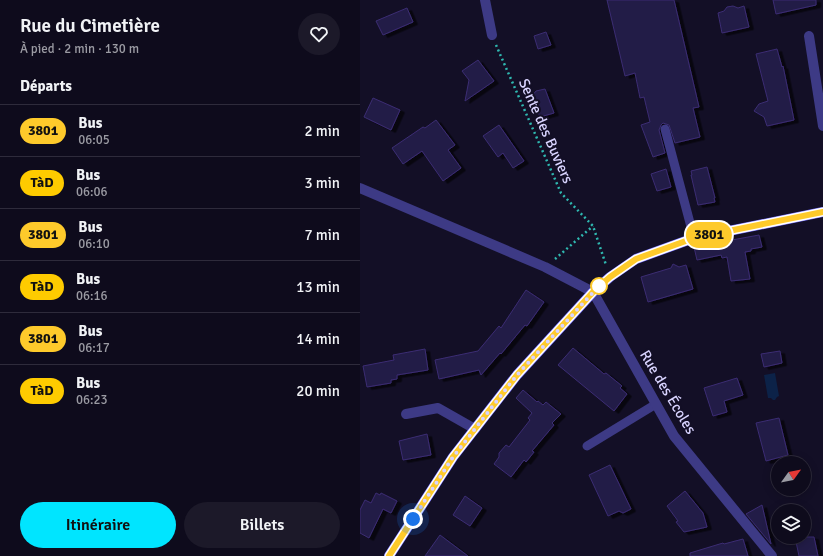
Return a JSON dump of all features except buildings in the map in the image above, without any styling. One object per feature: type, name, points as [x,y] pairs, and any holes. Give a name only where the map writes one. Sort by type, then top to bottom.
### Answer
[{"type":"main road","points":[[389,556],[453,457],[517,375],[593,292],[610,277],[636,259],[694,238],[823,212]]},
{"type":"street","points":[[485,0],[492,35]]},
{"type":"street","points":[[809,36],[823,126]]},
{"type":"street","points":[[360,188],[545,268],[593,292]]},
{"type":"street","name":"Rue des Écoles","points":[[593,292],[674,436],[772,556]]},
{"type":"street","points":[[406,414],[438,408],[475,429]]},
{"type":"lane","points":[[665,129],[694,238]]},
{"type":"lane","points":[[587,446],[656,404]]},
{"type":"path","name":"Sente des Buviers","points":[[492,35],[561,193],[593,226],[610,277]]},
{"type":"path","points":[[545,268],[593,226]]},
{"type":"water","points":[[775,373],[779,396],[773,400],[768,398],[764,375]]},
{"type":"bus line","name":"3801","points":[[389,556],[453,457],[517,375],[593,292],[610,277],[636,259],[694,238],[823,212]]},
{"type":"route","points":[[413,519],[453,457],[517,375],[599,286]]}]
